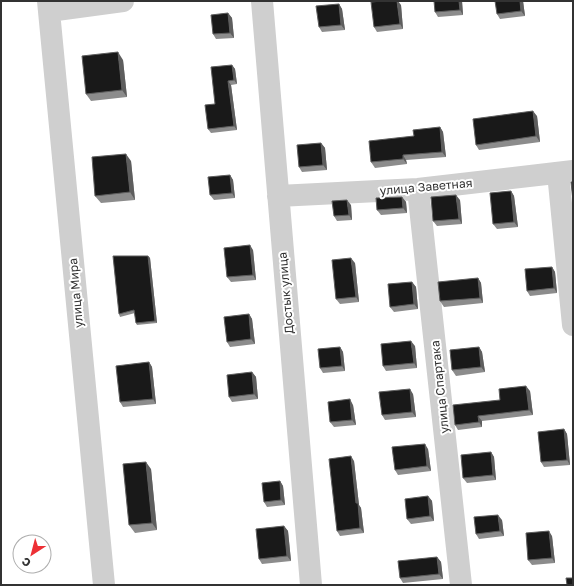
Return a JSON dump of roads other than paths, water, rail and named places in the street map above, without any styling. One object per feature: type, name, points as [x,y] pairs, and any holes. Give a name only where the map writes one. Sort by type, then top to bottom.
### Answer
[{"type":"street","points":[[49,6],[123,1]]},
{"type":"street","name":"Достык улица","points":[[262,1],[311,585]]},
{"type":"street","name":"улица Мира","points":[[49,6],[104,585]]},
{"type":"street","points":[[565,172],[573,325]]},
{"type":"street","name":"улица Заветная","points":[[278,196],[418,189],[565,172]]},
{"type":"street","name":"улица Спартака","points":[[418,189],[461,585]]}]
